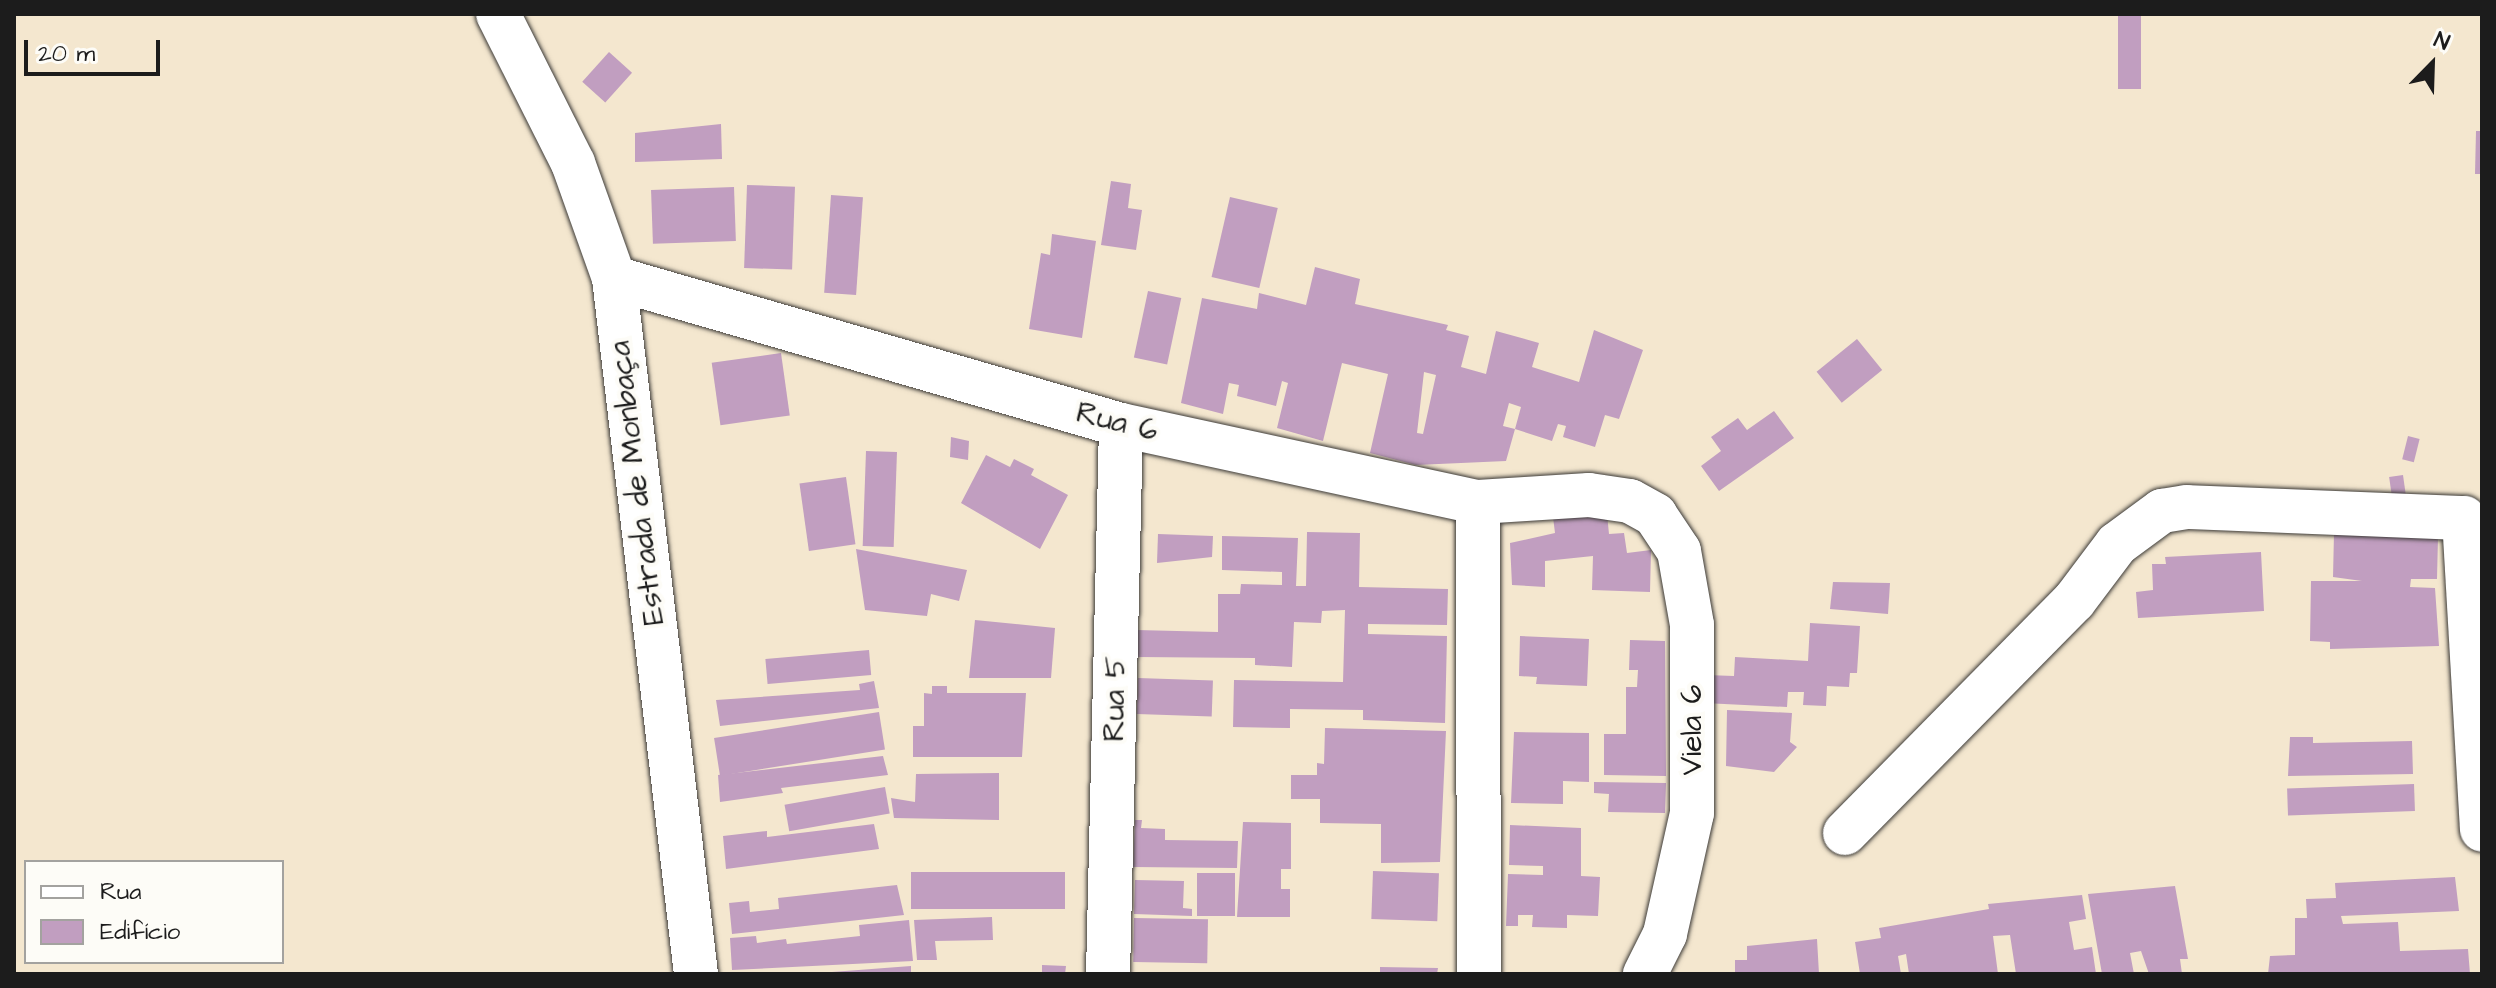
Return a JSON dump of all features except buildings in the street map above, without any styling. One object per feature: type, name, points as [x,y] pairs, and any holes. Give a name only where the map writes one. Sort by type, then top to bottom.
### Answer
[{"type":"street","name":"Estrada de Monbaça","points":[[497,14],[573,163],[614,278],[696,974]]},
{"type":"street","name":"Rua 6","points":[[614,278],[1121,425],[1478,502],[1589,495],[1630,501]]},
{"type":"street","name":"Rua 5","points":[[1108,974],[1121,425]]},
{"type":"street","name":"Viela 6","points":[[1630,501],[1655,515],[1679,551],[1692,625],[1692,813],[1665,934],[1645,974]]},
{"type":"street","points":[[1478,502],[1479,974]]},
{"type":"street","points":[[1845,833],[2074,601],[2117,544],[2162,511],[2187,507],[2473,505],[2482,829]]}]
